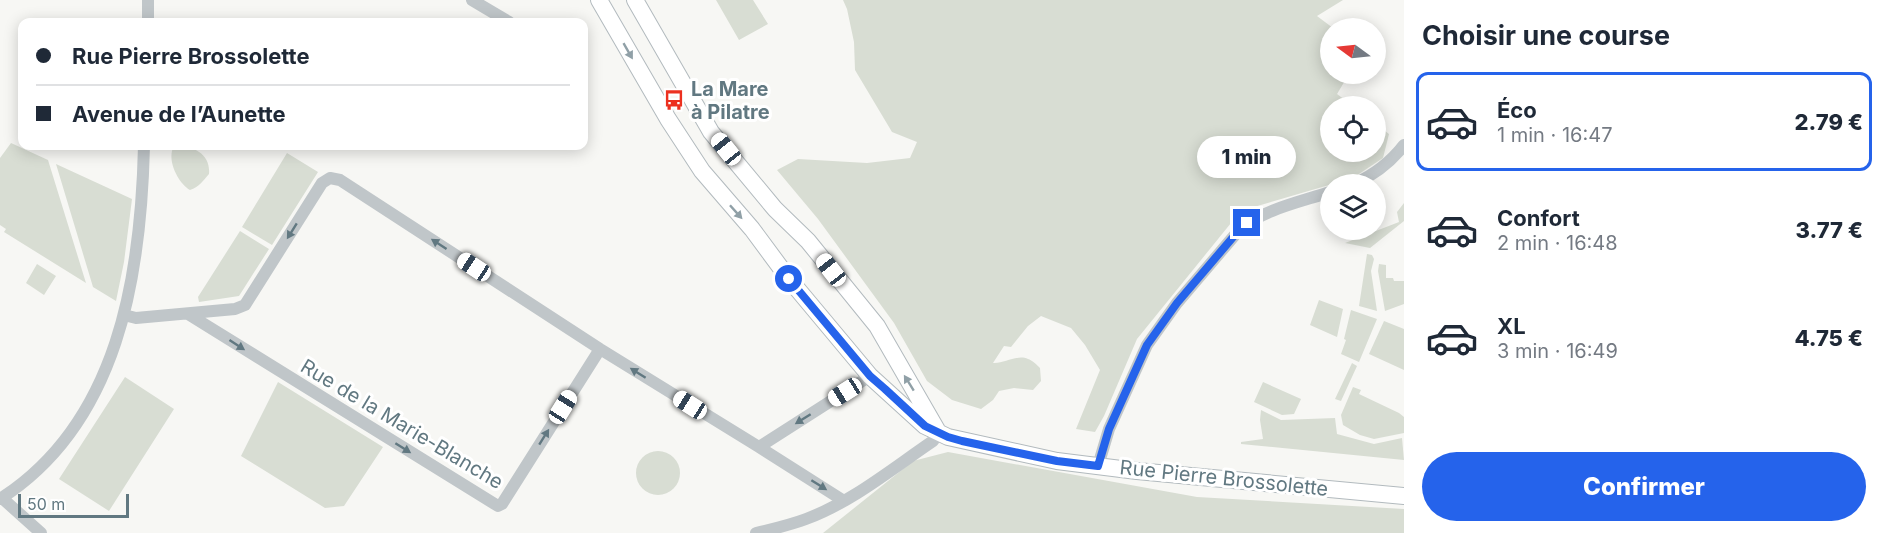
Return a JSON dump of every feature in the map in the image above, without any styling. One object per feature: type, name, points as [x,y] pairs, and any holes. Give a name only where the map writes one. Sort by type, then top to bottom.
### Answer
[{"type":"main road","name":"Rue Pierre Brossolette","points":[[599,0],[668,119],[702,171],[870,376],[925,426],[948,437],[1057,461],[1404,496]]},
{"type":"main road","points":[[635,0],[711,132],[775,209],[808,241],[877,326],[939,433]]},
{"type":"street","points":[[148,0],[148,18]]},
{"type":"street","points":[[472,0],[502,18]]},
{"type":"street","points":[[1374,174],[1397,155],[1404,145]]},
{"type":"street","points":[[41,533],[1,499],[26,481],[70,433],[86,409],[109,363],[124,315],[136,255],[144,150]]},
{"type":"street","points":[[124,315],[136,318],[188,314],[235,309],[245,305],[322,183],[330,178],[340,180],[600,349],[844,501]]},
{"type":"street","points":[[1098,466],[1109,429],[1147,345],[1177,303],[1247,223],[1286,206],[1320,195]]},
{"type":"street","name":"Rue de la Marie-Blanche","points":[[188,314],[498,506],[502,504],[600,349]]},
{"type":"street","points":[[759,447],[870,376]]},
{"type":"street","points":[[756,533],[807,519],[844,501],[933,441],[939,433]]},
{"type":"shaded area","points":[[716,0],[753,0],[768,24],[739,40]]},
{"type":"shaded area","points":[[843,0],[1343,0],[1317,16],[1320,18],[1320,84],[1343,84],[1337,94],[1340,96],[1320,96],[1320,162],[1377,162],[1359,174],[1320,174],[1320,188],[1254,207],[1231,223],[1137,339],[1095,432],[1076,429],[1100,370],[1085,345],[1071,328],[1041,316],[1028,326],[1011,347],[1004,346],[993,363],[1019,358],[1030,360],[1040,368],[1041,381],[1033,390],[1014,388],[999,391],[993,400],[981,409],[952,400],[927,381],[894,323],[818,219],[777,170],[798,159],[867,163],[910,158],[917,142],[892,132],[855,70],[854,42]]},
{"type":"shaded area","points":[[11,143],[18,146],[18,150],[26,150],[48,160],[86,283],[4,232],[6,229],[0,225],[0,158]]},
{"type":"shaded area","points":[[196,150],[204,156],[209,167],[209,174],[201,184],[190,190],[181,182],[172,164],[172,151]]},
{"type":"shaded area","points":[[287,153],[318,172],[272,245],[242,227]]},
{"type":"shaded area","points":[[56,164],[132,199],[124,262],[116,301],[93,287]]},
{"type":"shaded area","points":[[1404,203],[1404,221],[1386,235],[1386,227],[1399,222],[1397,212]]},
{"type":"shaded area","points":[[240,231],[269,249],[239,296],[199,302],[198,297]]},
{"type":"shaded area","points":[[1353,240],[1380,240],[1370,248],[1345,243]]},
{"type":"shaded area","points":[[1367,254],[1372,255],[1374,259],[1371,271],[1377,311],[1359,306]]},
{"type":"shaded area","points":[[37,264],[56,276],[44,295],[26,283]]},
{"type":"shaded area","points":[[1379,264],[1386,265],[1386,278],[1404,281],[1404,304],[1385,311],[1378,271]]},
{"type":"shaded area","points":[[1319,300],[1343,309],[1337,337],[1310,325]]},
{"type":"shaded area","points":[[1351,310],[1377,319],[1359,362],[1341,354]]},
{"type":"shaded area","points":[[1384,321],[1404,329],[1404,370],[1369,354]]},
{"type":"shaded area","points":[[1352,363],[1357,366],[1341,401],[1335,399]]},
{"type":"shaded area","points":[[125,377],[174,409],[109,511],[59,479]]},
{"type":"shaded area","points":[[278,382],[383,447],[344,506],[325,508],[241,456]]},
{"type":"shaded area","points":[[1263,382],[1301,399],[1294,414],[1282,415],[1254,402]]},
{"type":"shaded area","points":[[1353,387],[1361,390],[1359,394],[1404,417],[1404,433],[1374,439],[1360,435],[1343,425],[1341,415]]},
{"type":"shaded area","points":[[1261,410],[1281,420],[1335,418],[1337,434],[1374,444],[1402,438],[1404,460],[1241,444],[1241,442],[1263,439]]},
{"type":"shaded area","points":[[658,451],[673,458],[680,473],[673,488],[658,495],[643,488],[636,473],[643,458]]},
{"type":"shaded area","points":[[948,452],[1197,497],[1404,509],[1404,533],[823,533],[913,461]]},
{"type":"place","name":"La Mare à Pilatre","points":[[674,100]]},
{"type":"route","points":[[789,279],[870,376],[925,426],[962,441],[1057,461],[1098,466],[1109,429],[1147,345],[1177,303],[1247,223]]}]
